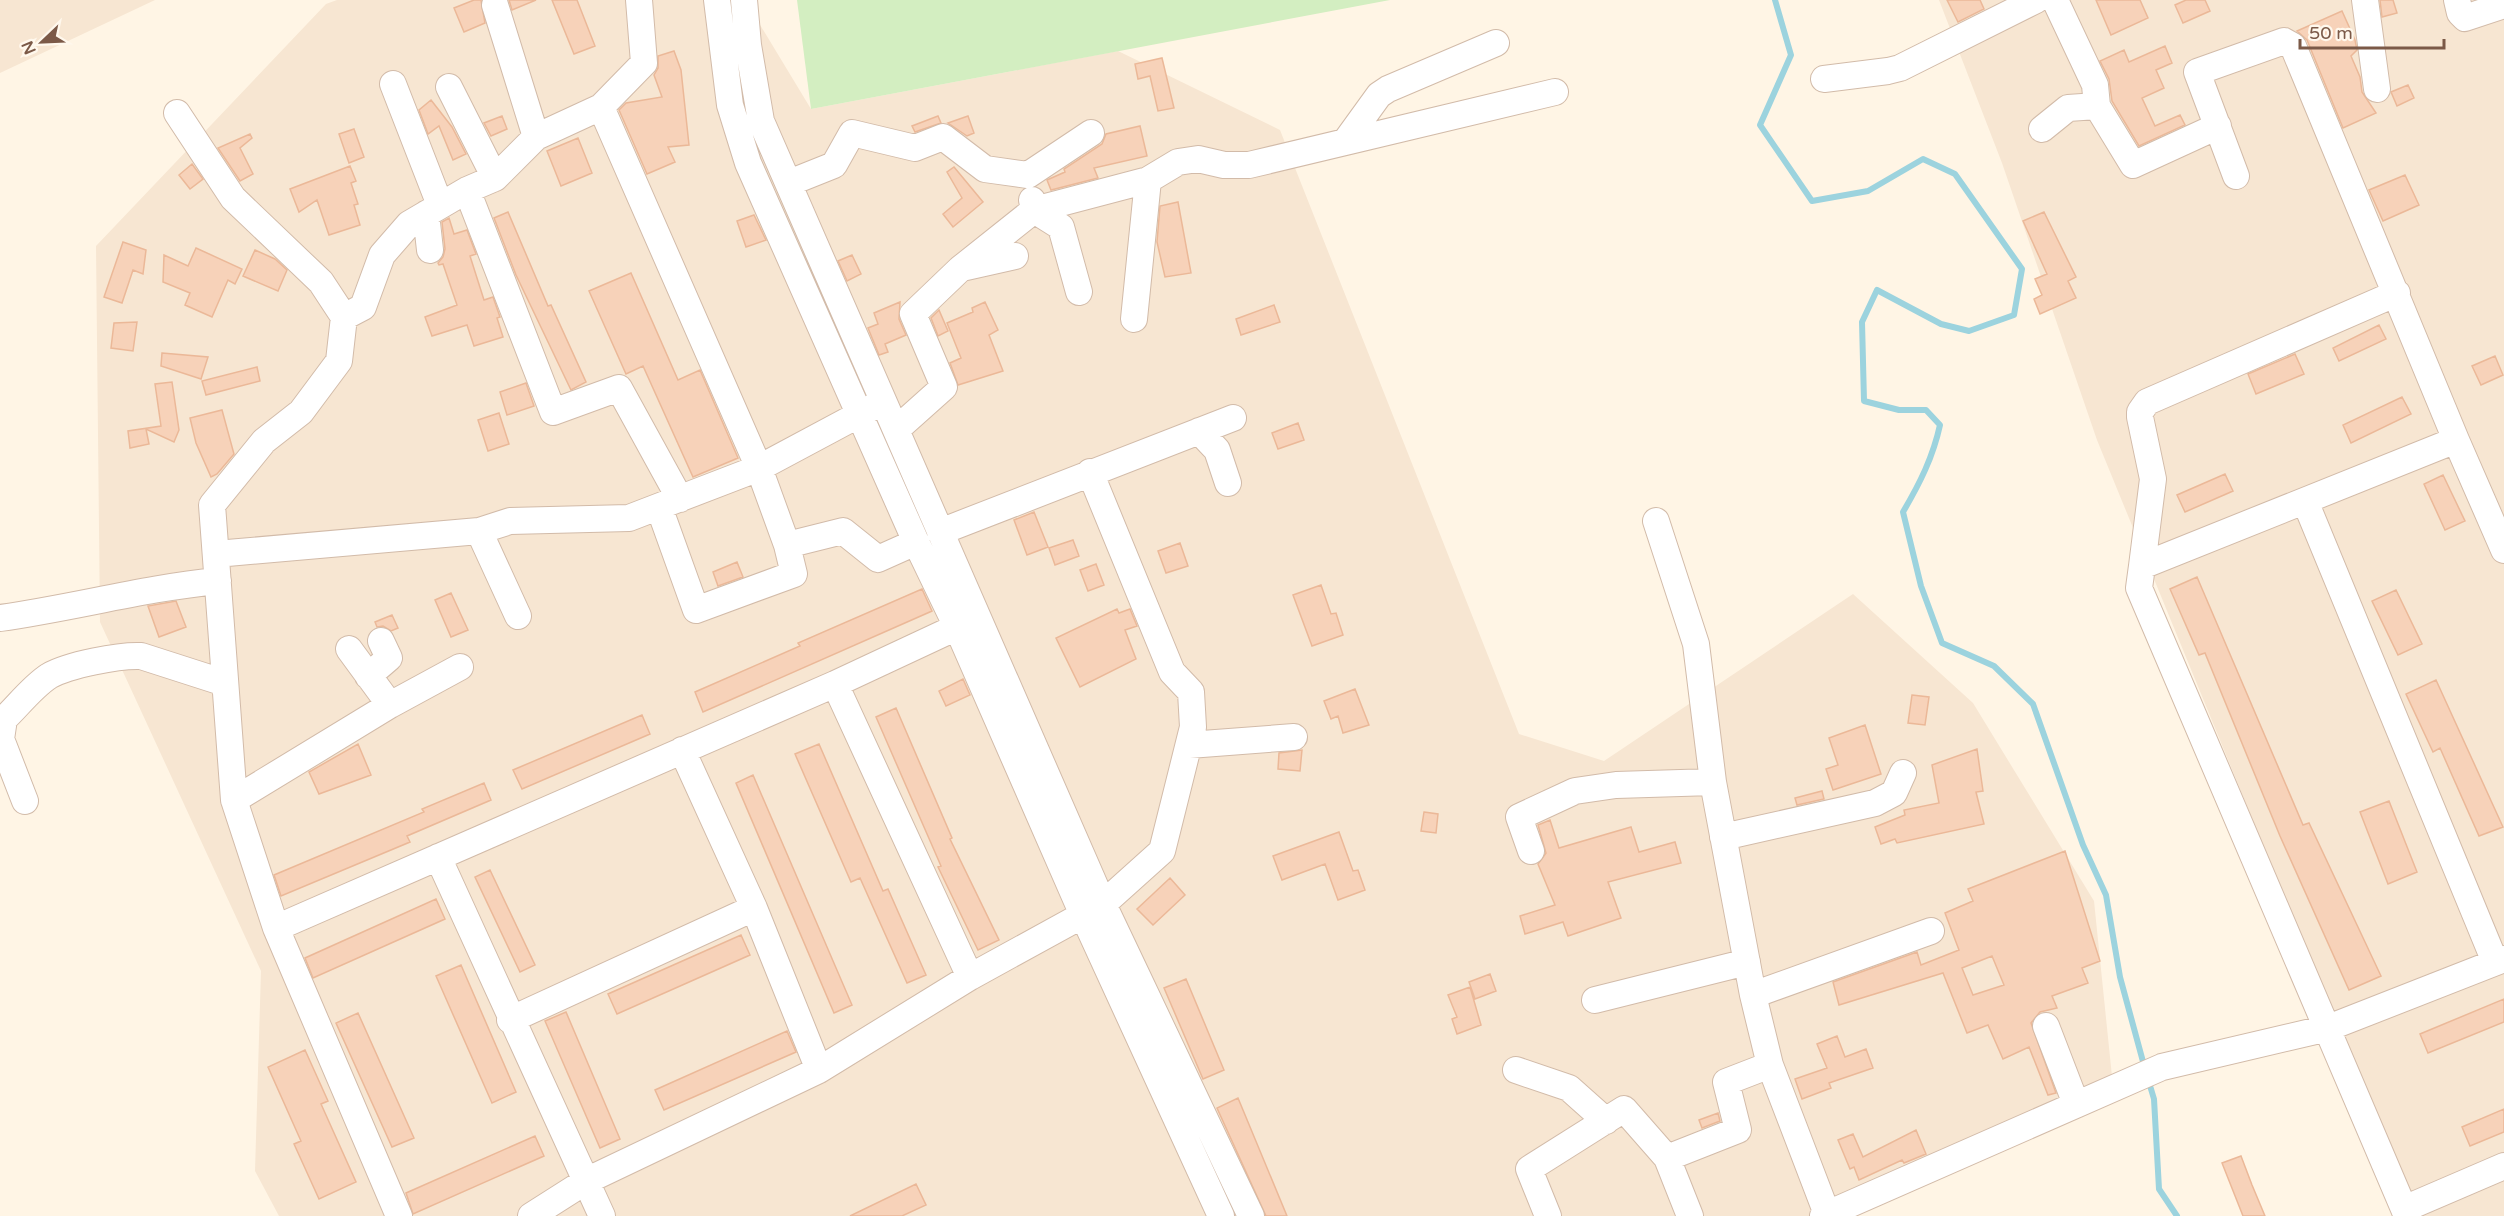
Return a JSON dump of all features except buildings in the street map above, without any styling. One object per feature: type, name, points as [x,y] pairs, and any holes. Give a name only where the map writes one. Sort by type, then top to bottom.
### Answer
[{"type":"street","points":[[344,317],[363,307],[382,255],[409,224],[467,190],[495,178],[536,137],[601,107],[644,63],[639,0]]},
{"type":"street","points":[[717,0],[730,105],[748,163],[916,542],[1093,909],[1251,1216]]},
{"type":"street","points":[[744,0],[748,45],[761,121],[940,532],[1093,909],[1212,1213]]},
{"type":"street","points":[[1824,79],[1888,72],[1900,68],[2036,0]]},
{"type":"street","points":[[2055,0],[2095,85],[2097,106],[2133,165],[2218,126]]},
{"type":"street","points":[[2365,0],[2378,89]]},
{"type":"street","points":[[2457,0],[2460,13],[2465,18],[2504,5]]},
{"type":"street","points":[[495,5],[536,137]]},
{"type":"street","points":[[2236,176],[2197,72],[2284,41],[2293,46],[2504,550]]},
{"type":"street","points":[[1345,142],[1379,95],[1388,89],[1496,43]]},
{"type":"street","points":[[393,84],[433,210],[430,250]]},
{"type":"street","points":[[449,87],[495,178]]},
{"type":"street","points":[[897,429],[944,387],[913,314],[960,269],[1034,210],[1148,180],[1178,162],[1198,159],[1224,165],[1249,165],[1554,92]]},
{"type":"street","points":[[2042,129],[2068,108],[2097,106]]},
{"type":"street","points":[[467,190],[553,412],[619,388],[670,503],[696,610],[794,574],[787,546],[759,468],[601,107]]},
{"type":"street","points":[[177,113],[233,198],[321,282],[344,317],[339,361],[301,412],[264,441],[212,505],[234,800],[276,928],[399,1216]]},
{"type":"street","points":[[789,183],[834,165],[852,133],[915,148],[943,137],[985,169],[1028,175],[1091,133]]},
{"type":"street","points":[[1028,175],[1034,210],[1061,227],[1079,292]]},
{"type":"street","points":[[1134,319],[1148,180]]},
{"type":"street","points":[[960,269],[1015,256]]},
{"type":"street","points":[[2397,293],[2147,402],[2142,407],[2140,417],[2153,478],[2139,588],[2406,1212],[2504,1166]]},
{"type":"street","points":[[216,554],[479,531],[510,521],[629,518],[759,468],[884,401]]},
{"type":"street","points":[[940,532],[1233,418]]},
{"type":"street","points":[[1199,431],[1217,450],[1228,483]]},
{"type":"street","points":[[2142,566],[2456,440]]},
{"type":"street","points":[[531,1216],[586,1181],[819,1070],[970,977],[1093,909],[1162,851],[1193,727],[1191,692],[1172,672],[1090,472]]},
{"type":"street","points":[[1656,521],[1698,651],[1713,782],[1753,995],[1770,1065],[1825,1215],[2162,1066],[2328,1028],[2499,960],[2305,501]]},
{"type":"street","points":[[479,531],[518,615]]},
{"type":"street","points":[[787,546],[843,531],[878,559],[916,542]]},
{"type":"street","points":[[0,618],[60,610],[165,586],[218,581]]},
{"type":"street","points":[[276,928],[835,684],[957,627]]},
{"type":"street","points":[[369,675],[389,658],[381,641]]},
{"type":"street","points":[[349,649],[390,705]]},
{"type":"street","points":[[25,801],[1,739],[1,728],[4,719],[48,676],[61,670],[126,655],[141,656],[225,683]]},
{"type":"street","points":[[234,800],[390,705],[460,667]]},
{"type":"street","points":[[835,684],[970,977]]},
{"type":"street","points":[[1189,744],[1294,737]]},
{"type":"street","points":[[682,750],[754,908],[819,1070]]},
{"type":"street","points":[[1723,837],[1875,803],[1894,793],[1903,773]]},
{"type":"street","points":[[1530,851],[1519,817],[1575,791],[1616,785],[1713,782]]},
{"type":"street","points":[[438,857],[510,1020],[603,1216]]},
{"type":"street","points":[[510,1020],[754,908]]},
{"type":"street","points":[[1753,995],[1931,931]]},
{"type":"street","points":[[1595,1000],[1747,962]]},
{"type":"street","points":[[2046,1026],[2076,1104]]},
{"type":"street","points":[[1667,1158],[1738,1130],[1726,1082],[1770,1065]]},
{"type":"street","points":[[1516,1070],[1569,1088],[1606,1120]]},
{"type":"street","points":[[1548,1216],[1529,1169],[1624,1109],[1667,1158],[1690,1216]]},
{"type":"shaded area","points":[[0,0],[155,0],[0,73]]},
{"type":"shaded area","points":[[337,0],[745,0],[811,109],[1118,51],[1280,130],[1519,734],[1604,761],[1853,594],[1973,703],[2094,901],[2114,1096],[1849,1216],[279,1216],[255,1171],[261,971],[100,622],[96,246],[326,4]]},
{"type":"shaded area","points":[[1939,0],[2504,0],[2504,1216],[2415,1216],[2097,440],[2002,163]]},
{"type":"green space","points":[[797,0],[1390,0],[811,109]]},
{"type":"waterway","points":[[1775,0],[1791,55],[1760,125],[1812,201],[1868,191],[1923,159],[1955,174],[2022,269],[2014,315],[1969,331],[1941,324],[1877,290],[1862,322],[1864,401],[1899,410],[1926,410],[1940,425],[1925,470],[1903,512],[1921,586],[1942,643],[1994,666],[2033,704],[2083,845],[2106,895],[2120,977],[2145,1069]]},
{"type":"waterway","points":[[2148,1079],[2154,1099],[2159,1189],[2177,1216]]}]
